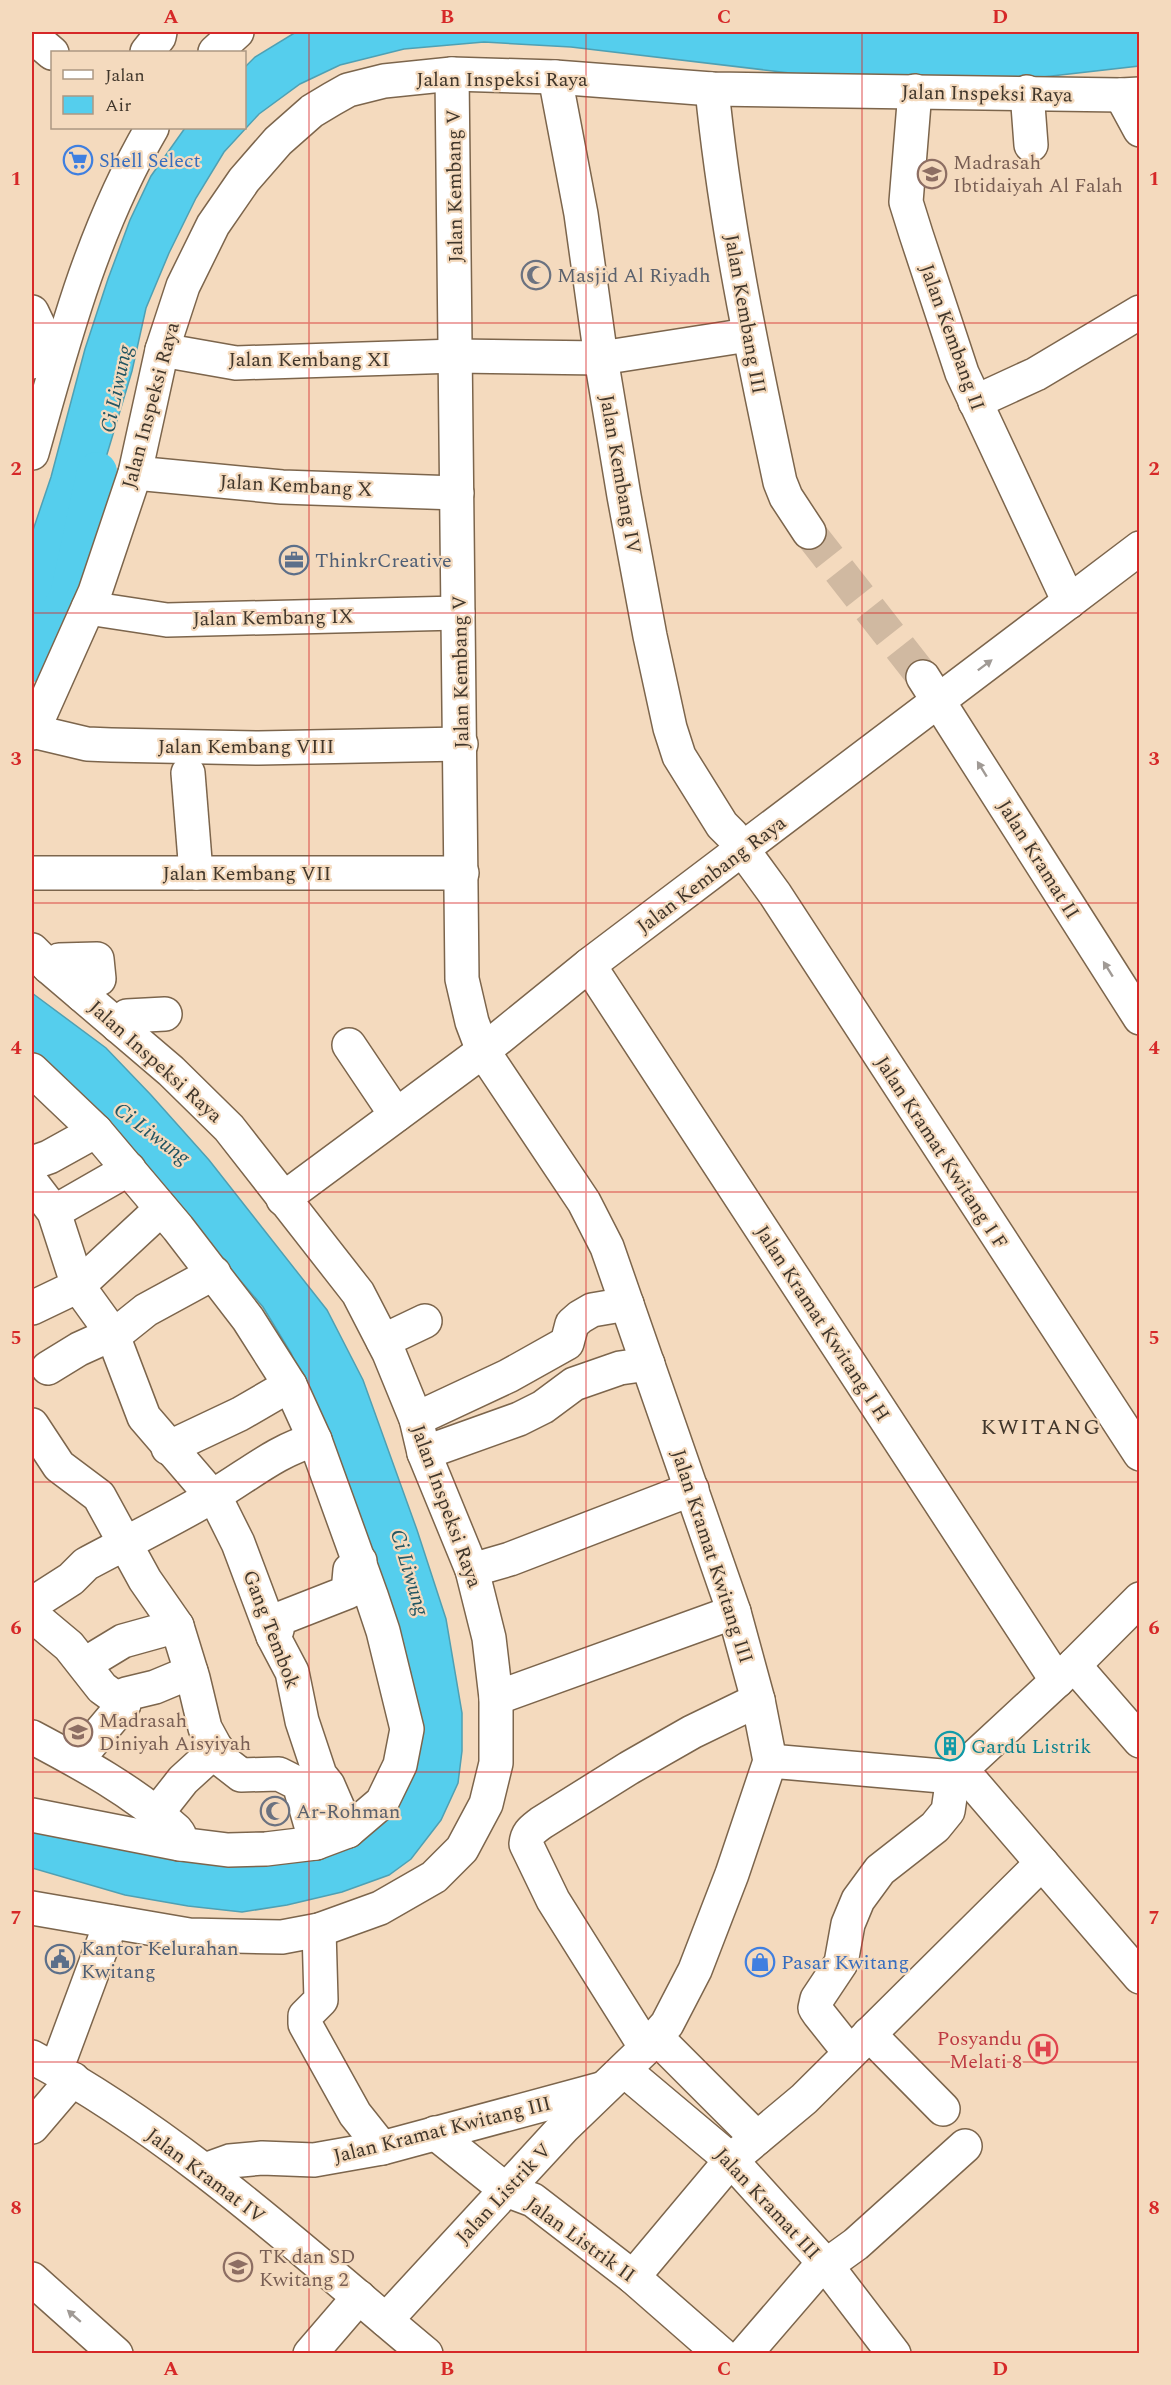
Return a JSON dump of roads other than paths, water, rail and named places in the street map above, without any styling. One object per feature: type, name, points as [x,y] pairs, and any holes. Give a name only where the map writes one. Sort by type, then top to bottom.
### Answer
[{"type":"street","points":[[148,51],[159,37],[160,32]]},
{"type":"street","points":[[217,51],[237,32]]},
{"type":"street","points":[[32,36],[51,52]]},
{"type":"street","points":[[32,56],[36,60],[32,66]]},
{"type":"street","name":"Jalan Inspeksi Raya","points":[[32,732],[88,608],[135,473],[162,350],[183,286],[213,225],[244,180],[278,141],[312,111],[348,90],[384,81],[452,74],[555,76],[712,88],[1130,95]]},
{"type":"street","name":"Jalan Kembang V","points":[[452,74],[462,979],[472,1022],[483,1051]]},
{"type":"street","name":"Jalan Kembang IV","points":[[555,76],[581,213],[601,358],[650,636],[670,728],[679,756],[722,825],[744,850]]},
{"type":"street","name":"Jalan Kembang III","points":[[712,88],[720,168],[748,335],[780,482],[786,497],[808,532]]},
{"type":"street","name":"Jalan Kembang II","points":[[915,91],[906,202],[962,373],[1069,602]]},
{"type":"street","points":[[1027,92],[1031,145]]},
{"type":"street","points":[[1130,95],[1140,130]]},
{"type":"street","points":[[32,453],[68,327],[101,230],[127,171],[151,129]]},
{"type":"street","points":[[32,312],[41,331],[32,362]]},
{"type":"street","points":[[975,402],[1036,374],[1140,312]]},
{"type":"street","name":"Jalan Kembang XI","points":[[162,350],[236,363],[456,356],[601,358],[748,335]]},
{"type":"street","name":"Jalan Kembang X","points":[[135,473],[282,487],[457,493]]},
{"type":"street","name":"Jalan Kembang Raya","points":[[283,1199],[483,1051],[589,965],[744,850],[931,689],[1069,602],[1140,548]]},
{"type":"street","name":"Jalan Kembang IX","points":[[88,608],[167,620],[458,613]]},
{"type":"street","name":"Jalan Kramat II","points":[[931,689],[1136,1006]]},
{"type":"street","name":"Jalan Kembang VIII","points":[[32,732],[87,744],[111,745],[259,748],[461,744]]},
{"type":"street","points":[[188,773],[196,873]]},
{"type":"street","name":"Jalan Kramat Kwitang I F","points":[[744,850],[1140,1454]]},
{"type":"street","name":"Jalan Kembang VII","points":[[32,873],[462,873]]},
{"type":"street","name":"Jalan Inspeksi Raya","points":[[32,1908],[189,1935],[239,1938],[282,1937],[319,1930],[380,1908],[434,1877],[462,1849],[486,1804],[496,1763],[496,1698],[489,1638],[472,1570],[424,1453],[416,1419],[383,1341],[358,1293],[229,1128],[171,1071],[40,958]]},
{"type":"street","name":"Jalan Kramat Kwitang I H","points":[[589,965],[1066,1673],[1140,1741]]},
{"type":"street","points":[[118,1026],[127,1016],[165,1014]]},
{"type":"street","points":[[349,1045],[396,1115]]},
{"type":"street","name":"Jalan Kramat Kwitang III","points":[[206,2170],[241,2160],[262,2158],[314,2160],[382,2148],[435,2133],[633,2060],[680,2001],[695,1970],[732,1874],[770,1761],[758,1700],[734,1612],[607,1247],[584,1202],[483,1051]]},
{"type":"street","points":[[32,1815],[180,1844],[238,1850],[316,1843],[348,1831],[382,1802],[400,1765],[407,1729],[383,1631],[360,1562],[315,1440],[290,1385],[248,1318],[129,1169],[96,1131],[34,1076]]},
{"type":"street","points":[[32,1163],[49,1157],[96,1131]]},
{"type":"street","points":[[54,1212],[129,1169]]},
{"type":"street","name":"Gang Tembok","points":[[32,1183],[54,1212],[78,1286],[112,1333],[144,1417],[168,1448],[218,1503],[238,1542],[273,1636],[292,1672],[302,1721],[320,1775],[328,1785],[348,1831]]},
{"type":"street","points":[[32,1308],[78,1286],[161,1209]]},
{"type":"street","points":[[37,1367],[121,1330],[146,1310],[214,1273]]},
{"type":"street","points":[[416,1419],[508,1376],[567,1343],[575,1321],[592,1310],[627,1304]]},
{"type":"street","points":[[383,1341],[425,1321]]},
{"type":"street","points":[[424,1453],[519,1419],[543,1407],[574,1384],[621,1368],[648,1365]]},
{"type":"street","points":[[168,1448],[240,1414],[290,1385]]},
{"type":"street","points":[[33,1432],[59,1467],[99,1496],[145,1580],[177,1626],[205,1728],[223,1761],[241,1775],[279,1774],[299,1784],[316,1843]]},
{"type":"street","points":[[124,1704],[102,1688],[69,1646],[33,1615],[86,1564],[213,1497],[253,1469],[304,1443],[315,1440]]},
{"type":"street","points":[[472,1570],[510,1559],[692,1489]]},
{"type":"street","points":[[273,1636],[279,1619],[348,1592],[350,1570],[360,1562]]},
{"type":"street","points":[[943,2109],[819,2014],[815,2008],[817,1999],[841,1963],[848,1924],[858,1900],[880,1870],[935,1827],[948,1810],[957,1773],[1066,1673],[1140,1599]]},
{"type":"street","points":[[496,1698],[734,1612]]},
{"type":"street","points":[[85,1664],[123,1641],[177,1626]]},
{"type":"street","points":[[77,1760],[124,1704],[126,1694],[155,1687],[191,1672]]},
{"type":"street","points":[[757,2138],[633,2060],[526,1844],[530,1831],[629,1768],[692,1732],[758,1700]]},
{"type":"street","points":[[32,1737],[77,1760],[135,1796],[176,1830],[180,1844]]},
{"type":"street","points":[[157,1813],[183,1780],[217,1749]]},
{"type":"street","points":[[770,1761],[957,1773],[1042,1863],[1140,1977]]},
{"type":"street","points":[[633,2277],[731,2160],[804,2099],[1042,1863]]},
{"type":"street","points":[[32,2127],[111,1922]]},
{"type":"street","points":[[319,1930],[321,2001],[305,2016],[305,2024],[355,2114],[382,2148]]},
{"type":"street","name":"Jalan Kramat III","points":[[633,2060],[731,2160],[826,2265],[894,2354]]},
{"type":"street","name":"Jalan Listrik V","points":[[386,2320],[564,2127],[633,2060]]},
{"type":"street","name":"Jalan Kramat IV","points":[[53,2069],[206,2170],[426,2354]]},
{"type":"street","name":"Jalan Listrik II","points":[[435,2133],[506,2190],[533,2200],[633,2277],[721,2354]]},
{"type":"street","points":[[745,2354],[813,2275],[856,2244],[966,2146]]},
{"type":"street","points":[[32,2279],[116,2354]]},
{"type":"street","points":[[310,2354],[359,2297]]},
{"type":"water","points":[[296,32],[1139,32],[1139,66],[1034,78],[841,79],[571,47],[484,42],[404,49],[340,65],[300,84],[259,114],[246,128],[246,66],[255,57]]},
{"type":"water","points":[[184,129],[245,129],[224,152],[196,198],[169,253],[146,308],[132,371],[59,614],[32,669],[32,533],[51,477],[85,349],[108,279],[130,220],[151,176]]},
{"type":"water","points":[[32,993],[106,1048],[209,1160],[327,1310],[363,1380],[417,1530],[446,1619],[462,1713],[462,1751],[458,1783],[441,1820],[411,1859],[389,1875],[342,1892],[287,1905],[242,1912],[188,1906],[125,1895],[32,1868],[32,1822],[205,1852],[344,1838],[414,1714],[411,1674],[397,1625],[291,1353],[263,1307],[193,1225],[32,1060]]},
{"type":"waterway","name":"Ci Liwung","points":[[32,662],[70,596],[97,472]]},
{"type":"tunnel","points":[[809,532],[923,677]]},
{"type":"place","name":"Shell Select","points":[[78,160]]},
{"type":"place","name":"Madrasah Ibtidaiyah Al Falah","points":[[932,174]]},
{"type":"place","name":"Masjid Al Riyadh","points":[[536,275]]},
{"type":"place","name":"ThinkrCreative","points":[[294,560]]},
{"type":"place","name":"Madrasah Diniyah Aisyiyah","points":[[78,1732]]},
{"type":"place","name":"Gardu Listrik","points":[[950,1746]]},
{"type":"place","name":"Ar-Rohman","points":[[275,1811]]},
{"type":"place","name":"Kantor Kelurahan Kwitang","points":[[60,1959]]},
{"type":"place","name":"Pasar Kwitang","points":[[760,1962]]},
{"type":"place","name":"Posyandu Melati 8","points":[[1043,2049]]},
{"type":"place","name":"TK dan SD Kwitang 2","points":[[238,2267]]},
{"type":"district","name":"KWITANG","points":[[1041,1426]]}]
